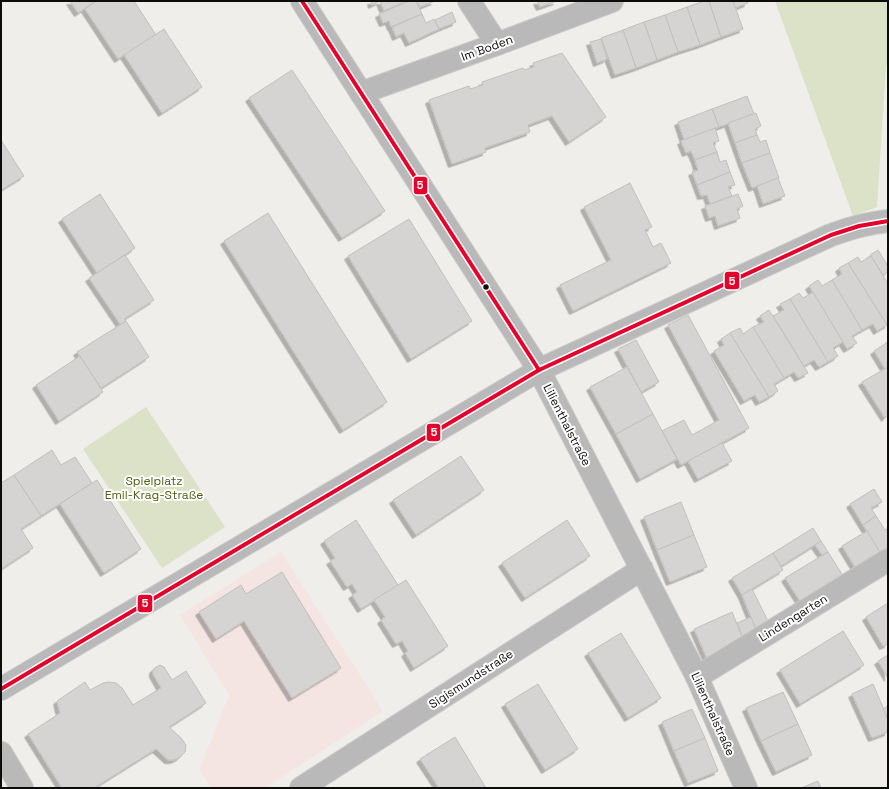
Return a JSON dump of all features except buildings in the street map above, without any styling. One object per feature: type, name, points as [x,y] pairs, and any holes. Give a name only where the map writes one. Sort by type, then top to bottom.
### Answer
[{"type":"street","name":"Lilienthalstraße","points":[[302,1],[539,370],[697,677],[746,788]]},
{"type":"street","points":[[470,1],[497,44]]},
{"type":"street","name":"Im Boden","points":[[361,93],[612,1]]},
{"type":"street","points":[[1,689],[539,370],[831,235],[856,226],[888,221]]},
{"type":"street","name":"Lindengarten","points":[[697,677],[888,560]]},
{"type":"street","name":"Sigismundstraße","points":[[301,788],[642,569]]},
{"type":"street","points":[[1,752],[22,788]]},
{"type":"shaded area","points":[[281,552],[383,711],[265,788],[211,788],[199,770],[229,695],[180,615]]},
{"type":"green space","points":[[775,1],[888,1],[888,61],[886,67],[877,207],[853,216]]},
{"type":"green space","name":"Spielplatz Emil-Krag-Straße","points":[[146,407],[225,527],[162,568],[83,449]]},
{"type":"transit line","name":"5","points":[[302,1],[539,370]]},
{"type":"transit line","name":"5","points":[[1,689],[539,370],[831,235],[859,226],[888,221]]}]
